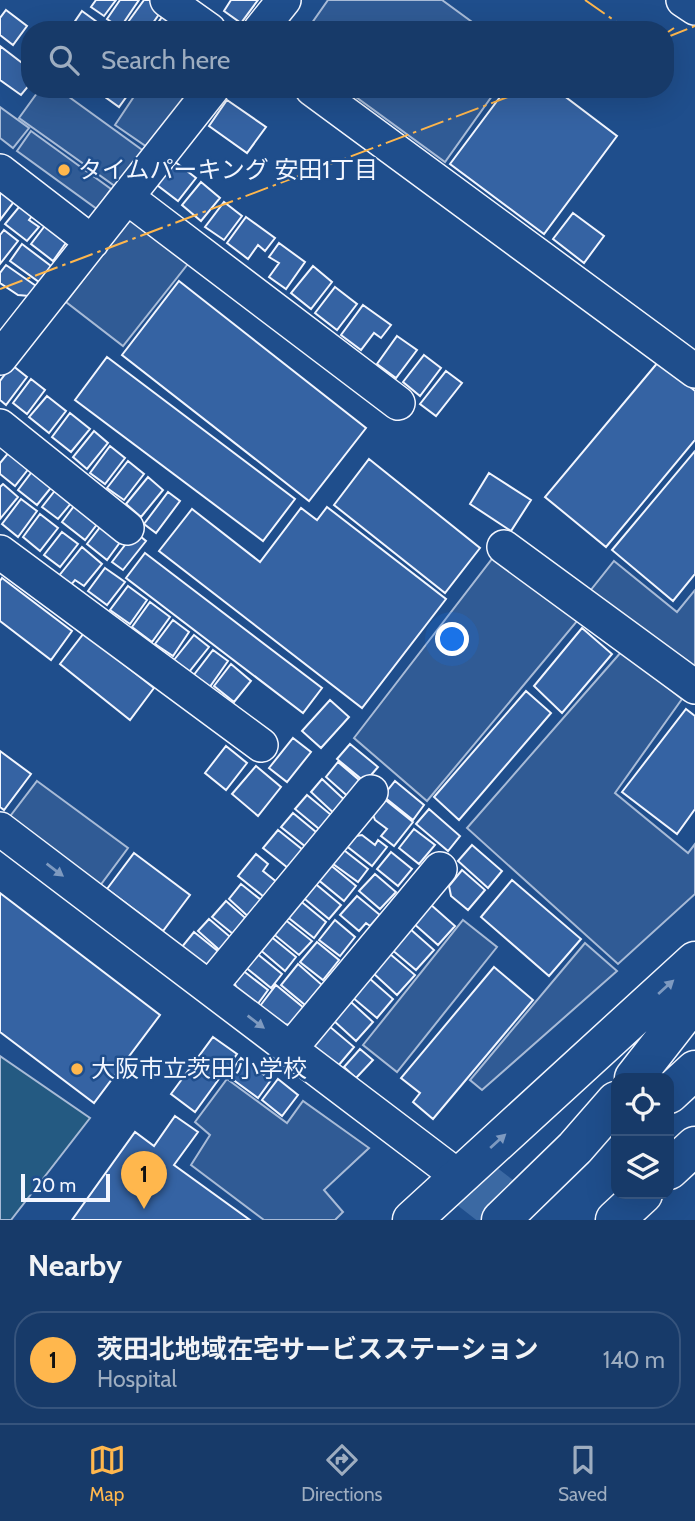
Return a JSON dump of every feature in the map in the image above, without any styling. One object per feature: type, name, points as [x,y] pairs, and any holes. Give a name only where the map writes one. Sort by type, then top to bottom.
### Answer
[{"type":"main road","points":[[412,1220],[695,961]]},
{"type":"main road","points":[[638,1073],[695,1000]]},
{"type":"main road","points":[[674,1089],[695,1070]]},
{"type":"main road","points":[[501,1220],[575,1148],[611,1107]]},
{"type":"main road","points":[[674,1165],[695,1146]]},
{"type":"main road","points":[[532,1220],[611,1148]]},
{"type":"main road","points":[[615,1220],[638,1199]]},
{"type":"street","points":[[167,0],[196,21]]},
{"type":"street","points":[[267,21],[284,0]]},
{"type":"street","points":[[684,0],[695,8]]},
{"type":"street","points":[[0,358],[11,322],[92,242],[205,98]]},
{"type":"street","points":[[324,98],[695,371]]},
{"type":"street","points":[[0,172],[92,242]]},
{"type":"street","points":[[128,198],[398,403]]},
{"type":"street","points":[[0,426],[127,528]]},
{"type":"street","points":[[504,547],[695,687]]},
{"type":"street","points":[[0,552],[261,745]]},
{"type":"street","points":[[210,987],[371,792]]},
{"type":"street","points":[[0,829],[459,1177]]},
{"type":"street","points":[[291,1048],[440,869]]},
{"type":"shaded area","points":[[328,0],[442,0],[471,21],[313,21]]},
{"type":"shaded area","points":[[33,98],[70,98],[145,152],[119,189],[19,118]]},
{"type":"shaded area","points":[[133,98],[183,98],[150,149],[115,125]]},
{"type":"shaded area","points":[[357,98],[491,98],[445,162]]},
{"type":"shaded area","points":[[0,107],[29,128],[13,148],[0,138]]},
{"type":"shaded area","name":"タイムパーキング 安田1丁目","points":[[31,131],[111,189],[97,209],[17,151]]},
{"type":"shaded area","points":[[133,215],[191,260],[123,346],[66,302]]},
{"type":"shaded area","points":[[495,555],[578,620],[427,801],[354,738]]},
{"type":"shaded area","points":[[614,561],[677,612],[695,590],[695,674],[590,591]]},
{"type":"shaded area","points":[[622,651],[682,699],[615,793],[688,853],[695,844],[695,894],[618,964],[467,828]]},
{"type":"shaded area","points":[[37,781],[128,848],[99,887],[8,819]]},
{"type":"shaded area","points":[[463,920],[497,947],[397,1072],[363,1045]]},
{"type":"shaded area","points":[[585,943],[617,971],[482,1090],[470,1080]]},
{"type":"shaded area","points":[[0,1056],[90,1118],[11,1220],[0,1220]]},
{"type":"shaded area","points":[[227,1079],[287,1123],[303,1101],[369,1148],[324,1190],[343,1212],[335,1220],[264,1220],[191,1165],[210,1135],[195,1122]]},
{"type":"building","points":[[96,0],[116,0],[104,16],[91,7]]},
{"type":"building","points":[[120,0],[139,0],[125,21],[107,19]]},
{"type":"building","points":[[144,0],[149,0],[162,10],[154,21],[129,21]]},
{"type":"building","points":[[231,0],[258,0],[242,21],[224,11]]},
{"type":"building","points":[[6,10],[21,21],[21,34],[13,45],[0,35],[0,18]]},
{"type":"building","points":[[82,11],[96,21],[75,21]]},
{"type":"building","points":[[164,14],[173,21],[159,21]]},
{"type":"building","points":[[0,46],[21,62],[21,95],[0,80]]},
{"type":"building","points":[[106,98],[126,98],[119,107]]},
{"type":"building","points":[[499,98],[567,98],[617,136],[544,234],[450,164]]},
{"type":"building","points":[[227,100],[266,127],[247,153],[209,126]]},
{"type":"building","points":[[174,161],[196,178],[178,201],[157,185]]},
{"type":"building","points":[[201,182],[220,198],[201,221],[182,205]]},
{"type":"building","points":[[0,187],[16,199],[0,220]]},
{"type":"building","points":[[24,201],[36,211],[29,220],[39,227],[27,241],[5,224]]},
{"type":"building","points":[[224,202],[242,216],[224,240],[205,227]]},
{"type":"building","points":[[573,213],[604,236],[584,263],[553,239]]},
{"type":"building","points":[[246,217],[275,238],[265,251],[258,245],[248,259],[227,243]]},
{"type":"building","points":[[50,219],[68,240],[53,261],[31,244]]},
{"type":"building","points":[[4,230],[18,241],[0,264],[0,235]]},
{"type":"building","points":[[279,243],[305,262],[286,289],[269,277],[279,263],[269,257]]},
{"type":"building","points":[[22,244],[51,266],[39,282],[10,261]]},
{"type":"building","points":[[6,265],[36,286],[29,296],[18,295],[0,283],[0,273]]},
{"type":"building","points":[[313,266],[332,282],[311,309],[291,293]]},
{"type":"building","points":[[179,281],[366,428],[309,501],[122,355]]},
{"type":"building","points":[[335,287],[357,304],[337,330],[315,313]]},
{"type":"building","points":[[363,305],[391,325],[381,338],[374,333],[361,350],[341,335]]},
{"type":"building","points":[[397,336],[417,350],[396,378],[377,364]]},
{"type":"building","points":[[424,355],[441,368],[420,396],[403,382]]},
{"type":"building","points":[[107,357],[295,499],[263,541],[75,400]]},
{"type":"building","points":[[659,361],[695,391],[695,440],[606,547],[545,497]]},
{"type":"building","points":[[12,365],[27,377],[6,405],[0,400],[0,381]]},
{"type":"building","points":[[446,371],[462,383],[436,416],[420,404]]},
{"type":"building","points":[[31,379],[45,390],[27,414],[13,403]]},
{"type":"building","points":[[47,396],[66,411],[49,433],[29,417]]},
{"type":"building","points":[[70,413],[90,429],[71,452],[52,437]]},
{"type":"building","points":[[94,431],[108,443],[87,469],[73,457]]},
{"type":"building","points":[[110,446],[125,458],[105,484],[90,473]]},
{"type":"building","points":[[10,451],[30,467],[15,486],[0,474],[0,463]]},
{"type":"building","points":[[695,451],[695,574],[673,601],[612,550]]},
{"type":"building","points":[[369,459],[480,548],[445,593],[334,505]]},
{"type":"building","points":[[128,461],[144,474],[124,500],[107,488]]},
{"type":"building","points":[[34,469],[54,484],[37,505],[18,490]]},
{"type":"building","points":[[489,473],[531,500],[511,531],[470,504]]},
{"type":"building","points":[[148,477],[163,490],[141,517],[126,504]]},
{"type":"building","points":[[61,483],[77,496],[58,519],[42,507]]},
{"type":"building","points":[[3,484],[18,497],[0,519],[0,487]]},
{"type":"building","points":[[168,492],[180,501],[156,533],[144,524]]},
{"type":"building","points":[[21,499],[37,511],[18,537],[2,524]]},
{"type":"building","points":[[77,502],[101,519],[85,540],[62,522]]},
{"type":"building","points":[[327,507],[446,599],[362,708],[159,551],[192,509],[260,562],[301,508],[317,520]]},
{"type":"building","points":[[40,514],[58,528],[40,551],[23,537]]},
{"type":"building","points":[[101,526],[121,541],[107,560],[87,544]]},
{"type":"building","points":[[62,532],[78,544],[60,567],[44,555]]},
{"type":"building","points":[[135,532],[146,541],[123,570],[112,562]]},
{"type":"building","points":[[82,547],[102,564],[84,586],[75,580],[70,586],[58,577]]},
{"type":"building","points":[[145,553],[322,688],[303,713],[126,578]]},
{"type":"building","points":[[105,568],[125,582],[107,605],[88,591]]},
{"type":"building","points":[[2,578],[72,631],[51,660],[0,621]]},
{"type":"building","points":[[128,586],[147,600],[130,624],[110,610]]},
{"type":"building","points":[[150,602],[170,617],[152,642],[132,627]]},
{"type":"building","points":[[173,620],[189,632],[173,656],[155,644]]},
{"type":"building","points":[[582,628],[612,654],[562,713],[534,686]]},
{"type":"building","points":[[84,633],[154,688],[130,720],[60,664]]},
{"type":"building","points":[[194,635],[209,647],[189,672],[174,660]]},
{"type":"building","points":[[213,650],[228,661],[209,688],[193,676]]},
{"type":"building","points":[[231,664],[251,681],[234,702],[214,686]]},
{"type":"building","points":[[526,691],[551,713],[459,820],[434,797]]},
{"type":"building","points":[[330,700],[349,717],[321,748],[302,731]]},
{"type":"building","points":[[686,709],[695,716],[695,809],[677,834],[622,792]]},
{"type":"building","points":[[293,738],[311,752],[287,782],[269,768]]},
{"type":"building","points":[[350,744],[378,767],[365,782],[337,759]]},
{"type":"building","points":[[226,746],[247,763],[226,790],[205,773]]},
{"type":"building","points":[[0,751],[31,774],[4,810],[0,807]]},
{"type":"building","points":[[338,762],[365,785],[352,800],[326,777]]},
{"type":"building","points":[[256,766],[281,787],[258,816],[232,794]]},
{"type":"building","points":[[322,779],[350,805],[339,818],[311,792]]},
{"type":"building","points":[[395,781],[424,805],[413,820],[383,796]]},
{"type":"building","points":[[307,795],[336,819],[324,833],[295,809]]},
{"type":"building","points":[[383,798],[413,822],[394,846],[381,836],[387,829],[375,820],[372,812]]},
{"type":"building","points":[[429,809],[460,836],[448,851],[416,824]]},
{"type":"building","points":[[293,813],[322,837],[311,851],[281,827]]},
{"type":"building","points":[[414,829],[435,845],[419,864],[399,848]]},
{"type":"building","points":[[278,830],[308,854],[288,868],[263,848]]},
{"type":"building","points":[[362,835],[375,845],[378,840],[387,847],[372,866],[344,844],[350,837]]},
{"type":"building","points":[[472,845],[502,871],[488,888],[458,861]]},
{"type":"building","points":[[340,847],[368,869],[358,882],[329,861]]},
{"type":"building","points":[[391,852],[412,869],[398,886],[377,869]]},
{"type":"building","points":[[134,853],[190,895],[163,931],[107,889]]},
{"type":"building","points":[[256,854],[268,864],[263,871],[278,883],[269,901],[238,876]]},
{"type":"building","points":[[328,863],[356,886],[344,901],[316,878]]},
{"type":"building","points":[[462,870],[485,890],[468,910],[451,896],[449,886]]},
{"type":"building","points":[[375,874],[396,892],[380,909],[359,891]]},
{"type":"building","points":[[512,880],[581,939],[549,976],[481,917]]},
{"type":"building","points":[[312,881],[341,905],[329,919],[300,895]]},
{"type":"building","points":[[241,884],[266,904],[252,920],[229,899]]},
{"type":"building","points":[[0,893],[160,1015],[94,1103],[0,1032]]},
{"type":"building","points":[[357,896],[380,915],[370,926],[366,923],[359,931],[340,915]]},
{"type":"building","points":[[298,899],[326,922],[314,938],[285,915]]},
{"type":"building","points":[[226,901],[251,923],[238,938],[212,917]]},
{"type":"building","points":[[430,904],[455,926],[438,945],[413,923]]},
{"type":"building","points":[[283,918],[312,941],[299,955],[271,932]]},
{"type":"building","points":[[209,919],[235,941],[224,954],[198,931]]},
{"type":"building","points":[[335,920],[355,937],[340,956],[319,940]]},
{"type":"building","points":[[409,928],[434,950],[416,970],[391,949]]},
{"type":"building","points":[[194,932],[224,956],[205,967],[181,948]]},
{"type":"building","points":[[269,935],[296,957],[285,971],[258,948]]},
{"type":"building","points":[[317,942],[339,960],[323,980],[300,962]]},
{"type":"building","points":[[255,952],[282,974],[271,988],[244,966]]},
{"type":"building","points":[[390,954],[415,975],[397,995],[373,973]]},
{"type":"building","points":[[298,964],[322,985],[305,1005],[281,985]]},
{"type":"building","points":[[494,967],[533,1000],[433,1119],[413,1102],[420,1093],[401,1078]]},
{"type":"building","points":[[241,969],[268,990],[257,1005],[237,989],[233,979]]},
{"type":"building","points":[[369,978],[393,999],[377,1018],[352,997]]},
{"type":"building","points":[[276,985],[304,1008],[291,1025],[282,1024],[260,1006]]},
{"type":"building","points":[[351,1002],[373,1022],[356,1041],[334,1021]]},
{"type":"building","points":[[329,1026],[354,1047],[338,1066],[313,1046]]},
{"type":"building","points":[[213,1037],[237,1054],[195,1112],[171,1094]]},
{"type":"building","points":[[360,1049],[373,1060],[356,1078],[344,1067]]},
{"type":"building","points":[[241,1058],[271,1080],[258,1098],[228,1076]]},
{"type":"building","points":[[278,1079],[298,1095],[282,1116],[262,1100]]},
{"type":"building","points":[[175,1116],[198,1132],[174,1165],[250,1220],[72,1220],[135,1132],[154,1146]]},
{"type":"waterway","points":[[474,1184],[501,1205]]},
{"type":"power","points":[[585,0],[615,21]]},
{"type":"power","points":[[674,34],[695,26]]},
{"type":"power","points":[[0,289],[505,98]]},
{"type":"place","name":"タイムパーキング 安田1丁目","points":[[64,170]]},
{"type":"place","name":"大阪市立茨田小学校","points":[[77,1069]]},
{"type":"place","name":"茨田北地域在宅サービスステーション","points":[[144,1209]]}]
